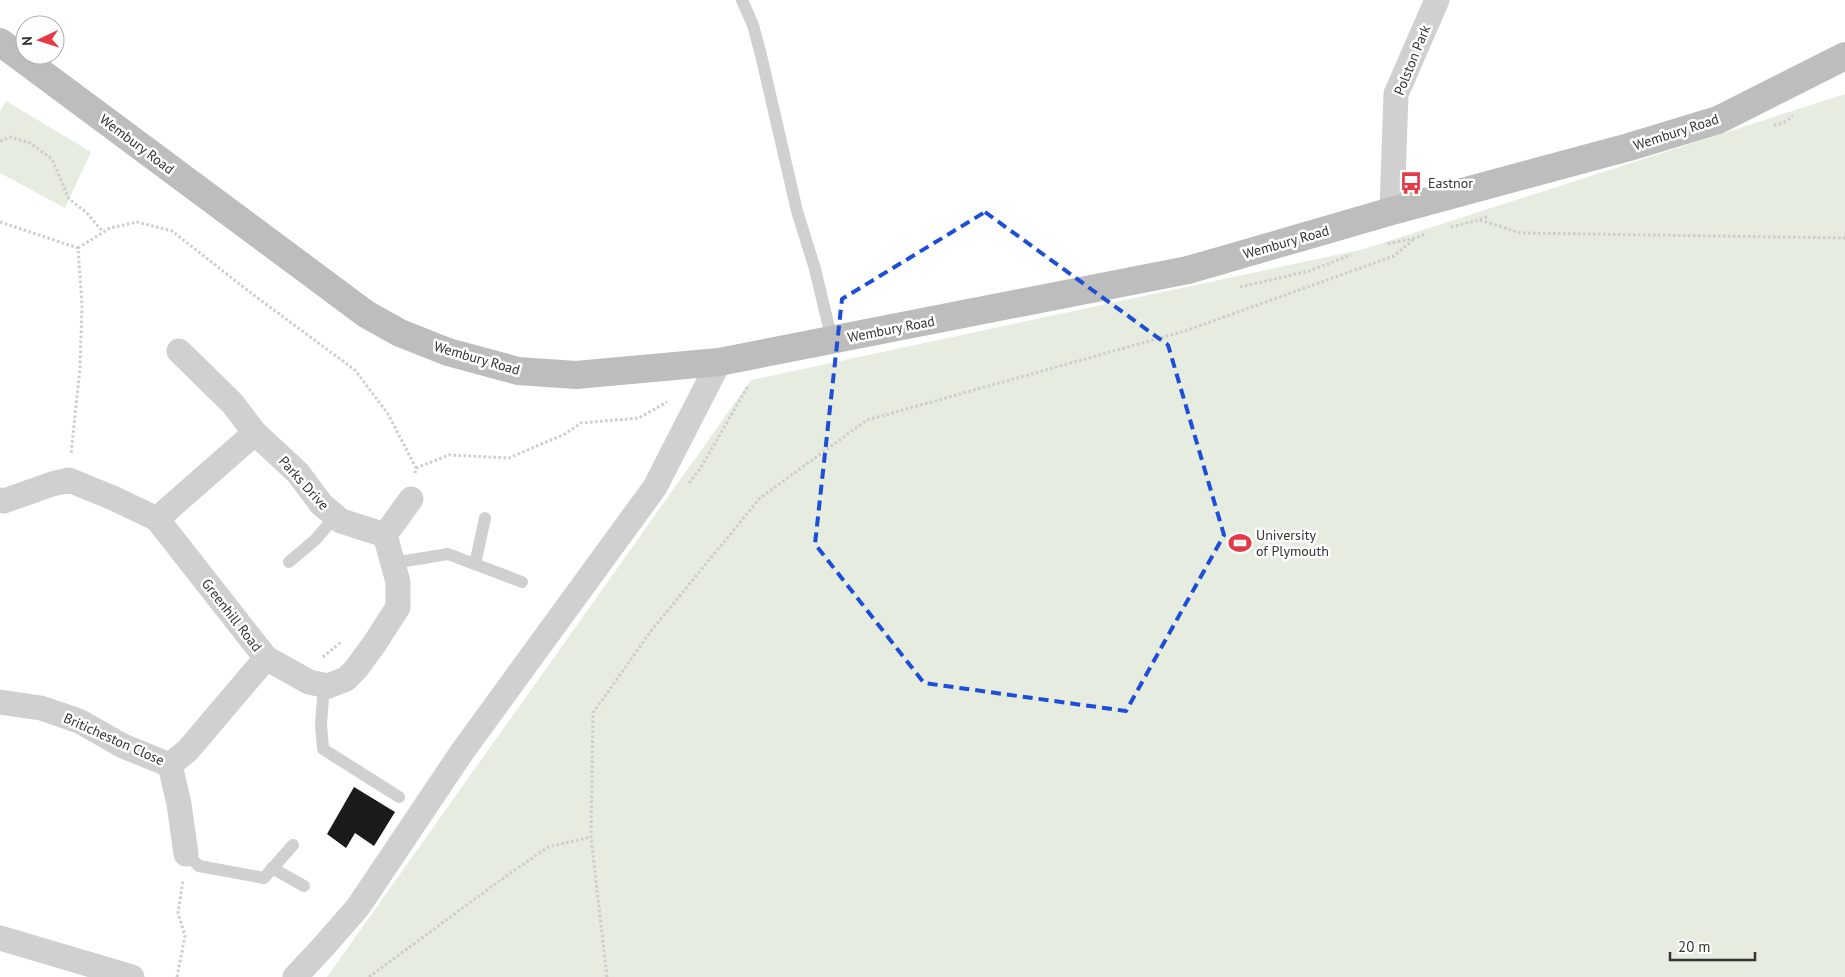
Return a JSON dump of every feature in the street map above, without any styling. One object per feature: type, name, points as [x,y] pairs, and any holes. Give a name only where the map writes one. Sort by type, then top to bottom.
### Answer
[{"type":"street","name":"Polston Park","points":[[1392,211],[1396,94],[1437,0]]},
{"type":"street","name":"Wembury Road","points":[[0,42],[358,309],[400,333],[448,352],[518,371],[576,375],[719,362],[1188,270],[1392,211],[1629,147],[1718,120],[1845,56]]},
{"type":"street","name":"Parks Drive","points":[[179,351],[232,404],[255,432],[298,473],[322,504],[335,517],[341,521],[385,535]]},
{"type":"street","points":[[295,977],[358,907],[462,752],[655,487],[719,362]]},
{"type":"street","points":[[157,519],[255,432]]},
{"type":"street","points":[[0,500],[27,494],[52,484],[69,480]]},
{"type":"street","name":"Greenhill Road","points":[[69,480],[157,519],[266,658],[309,682],[324,685]]},
{"type":"street","points":[[324,685],[328,686],[346,679],[356,669],[398,607],[398,582],[385,535],[411,498]]},
{"type":"street","name":"Briticheston Close","points":[[170,765],[188,750],[266,658]]},
{"type":"street","name":"Briticheston Close","points":[[0,702],[41,708],[79,721],[123,746],[170,765]]},
{"type":"street","name":"Briticheston Close","points":[[170,765],[180,804],[186,854]]},
{"type":"street","points":[[0,938],[132,977]]},
{"type":"lane","points":[[742,0],[753,25],[761,55],[797,211],[815,269],[832,340]]},
{"type":"lane","points":[[289,562],[316,540],[335,517]]},
{"type":"lane","points":[[475,564],[485,518]]},
{"type":"lane","points":[[393,563],[448,554],[522,582]]},
{"type":"lane","points":[[324,685],[321,724],[323,749],[399,797]]},
{"type":"lane","points":[[186,854],[200,866],[264,878],[293,845]]},
{"type":"lane","points":[[272,868],[304,886]]},
{"type":"path","points":[[0,141],[10,136],[30,143],[52,158],[69,199],[86,212],[103,232]]},
{"type":"path","points":[[1479,220],[1521,233],[1845,238]]},
{"type":"path","points":[[0,222],[78,248]]},
{"type":"path","points":[[78,248],[110,228],[137,222],[172,231],[251,293],[355,370],[388,414],[416,468],[411,498]]},
{"type":"path","points":[[608,977],[591,837],[593,714],[650,631],[760,498],[867,420],[1185,331],[1394,256],[1415,238]]},
{"type":"path","points":[[69,480],[80,368],[82,305],[78,248]]},
{"type":"path","points":[[416,468],[449,455],[509,458],[566,434],[581,423],[639,418],[671,400]]},
{"type":"path","points":[[369,977],[548,847],[591,837]]},
{"type":"path","points":[[177,977],[185,936],[178,913],[186,854]]},
{"type":"highlighted area","points":[[985,212],[1168,345],[1224,535],[1126,711],[924,683],[815,544],[842,299]]},
{"type":"shaded area","name":"University of Plymouth","points":[[1845,94],[1845,977],[327,977],[751,380],[1364,249]]},
{"type":"shaded area","points":[[6,101],[91,152],[65,208],[0,173],[0,111]]},
{"type":"building","points":[[354,787],[395,812],[374,846],[355,833],[346,848],[327,834]]},
{"type":"place","name":"Eastnor","points":[[1411,183]]},
{"type":"place","name":"University of Plymouth","points":[[1240,543]]}]
